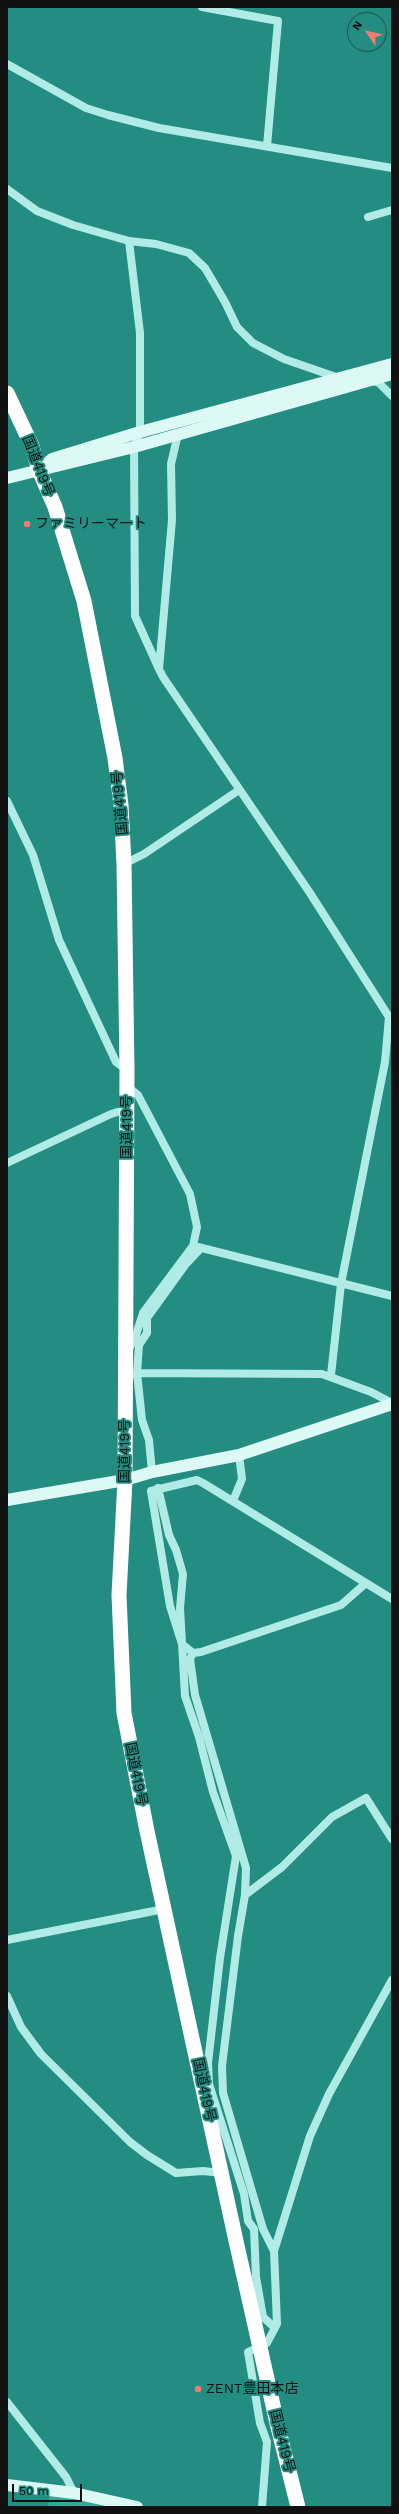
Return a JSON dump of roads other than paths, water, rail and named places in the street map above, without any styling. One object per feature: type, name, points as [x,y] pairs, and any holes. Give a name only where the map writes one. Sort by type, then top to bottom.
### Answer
[{"type":"highway","name":"国道419号","points":[[7,393],[32,446],[39,470],[55,507],[84,601],[116,758],[124,864],[127,1070],[126,1354],[131,1374],[119,1595],[124,1713],[164,1910],[277,2422],[298,2507]]},
{"type":"street","points":[[202,7],[278,21],[267,146]]},
{"type":"street","points":[[7,64],[86,108],[108,115],[159,128],[392,168]]},
{"type":"street","points":[[7,189],[37,211],[73,225],[129,241],[156,244],[189,253],[205,268],[225,302],[237,327],[253,343],[284,359],[338,378],[371,380],[379,383],[392,396]]},
{"type":"street","points":[[368,217],[392,210]]},
{"type":"street","points":[[129,241],[140,333],[140,432],[134,447],[135,616],[163,677],[389,1017],[389,1060],[341,1284],[331,1375]]},
{"type":"street","points":[[39,470],[52,459],[140,432],[392,364]]},
{"type":"street","points":[[7,478],[134,447],[392,374]]},
{"type":"street","points":[[160,669],[172,520],[171,464],[178,434]]},
{"type":"street","points":[[124,864],[144,854],[239,790]]},
{"type":"street","points":[[7,801],[33,855],[59,940],[116,1062],[127,1070]]},
{"type":"street","points":[[126,1086],[138,1095],[190,1194],[197,1227],[197,1247],[147,1318],[147,1333],[140,1345],[131,1374],[142,1420],[149,1440],[152,1472]]},
{"type":"street","points":[[7,1163],[111,1114],[127,1109]]},
{"type":"street","points":[[197,1247],[392,1296]]},
{"type":"street","points":[[126,1354],[136,1335],[143,1313],[197,1247]]},
{"type":"street","points":[[131,1374],[331,1375],[392,1404]]},
{"type":"street","points":[[7,1500],[126,1480],[152,1472],[239,1455],[392,1404]]},
{"type":"street","points":[[233,1501],[242,1479],[239,1455]]},
{"type":"street","points":[[366,1583],[341,1605],[202,1652],[193,1653],[182,1644],[170,1606],[151,1491],[158,1488],[197,1480],[233,1501],[392,1599]]},
{"type":"street","points":[[158,1488],[169,1535],[176,1550],[183,1574],[180,1608],[185,1696],[199,1737],[213,1792],[236,1856],[220,1958],[208,2063],[209,2084],[244,2194],[248,2221],[254,2229],[256,2277],[263,2318],[274,2327]]},
{"type":"street","points":[[193,1653],[190,1659],[195,1695],[246,1868],[245,1895],[238,1936],[222,2077],[223,2093],[261,2221],[274,2251]]},
{"type":"street","points":[[245,1895],[282,1866],[332,1817],[366,1798],[392,1839]]},
{"type":"street","points":[[7,1940],[164,1910]]},
{"type":"street","points":[[262,2507],[267,2442],[260,2422],[248,2352],[260,2345],[267,2344],[274,2327],[277,2324],[274,2251],[310,2136],[329,2094],[392,1980]]},
{"type":"street","points":[[7,1996],[21,2027],[41,2054],[130,2142],[147,2155],[176,2173],[203,2171],[222,2173]]},
{"type":"street","points":[[7,2402],[66,2477],[74,2493]]},
{"type":"street","points":[[260,2422],[277,2422]]},
{"type":"street","points":[[7,2485],[74,2493],[136,2507]]},
{"type":"place","name":"ファミリーマート","points":[[27,524]]},
{"type":"place","name":"ZENT豊田本店","points":[[198,2389]]}]
